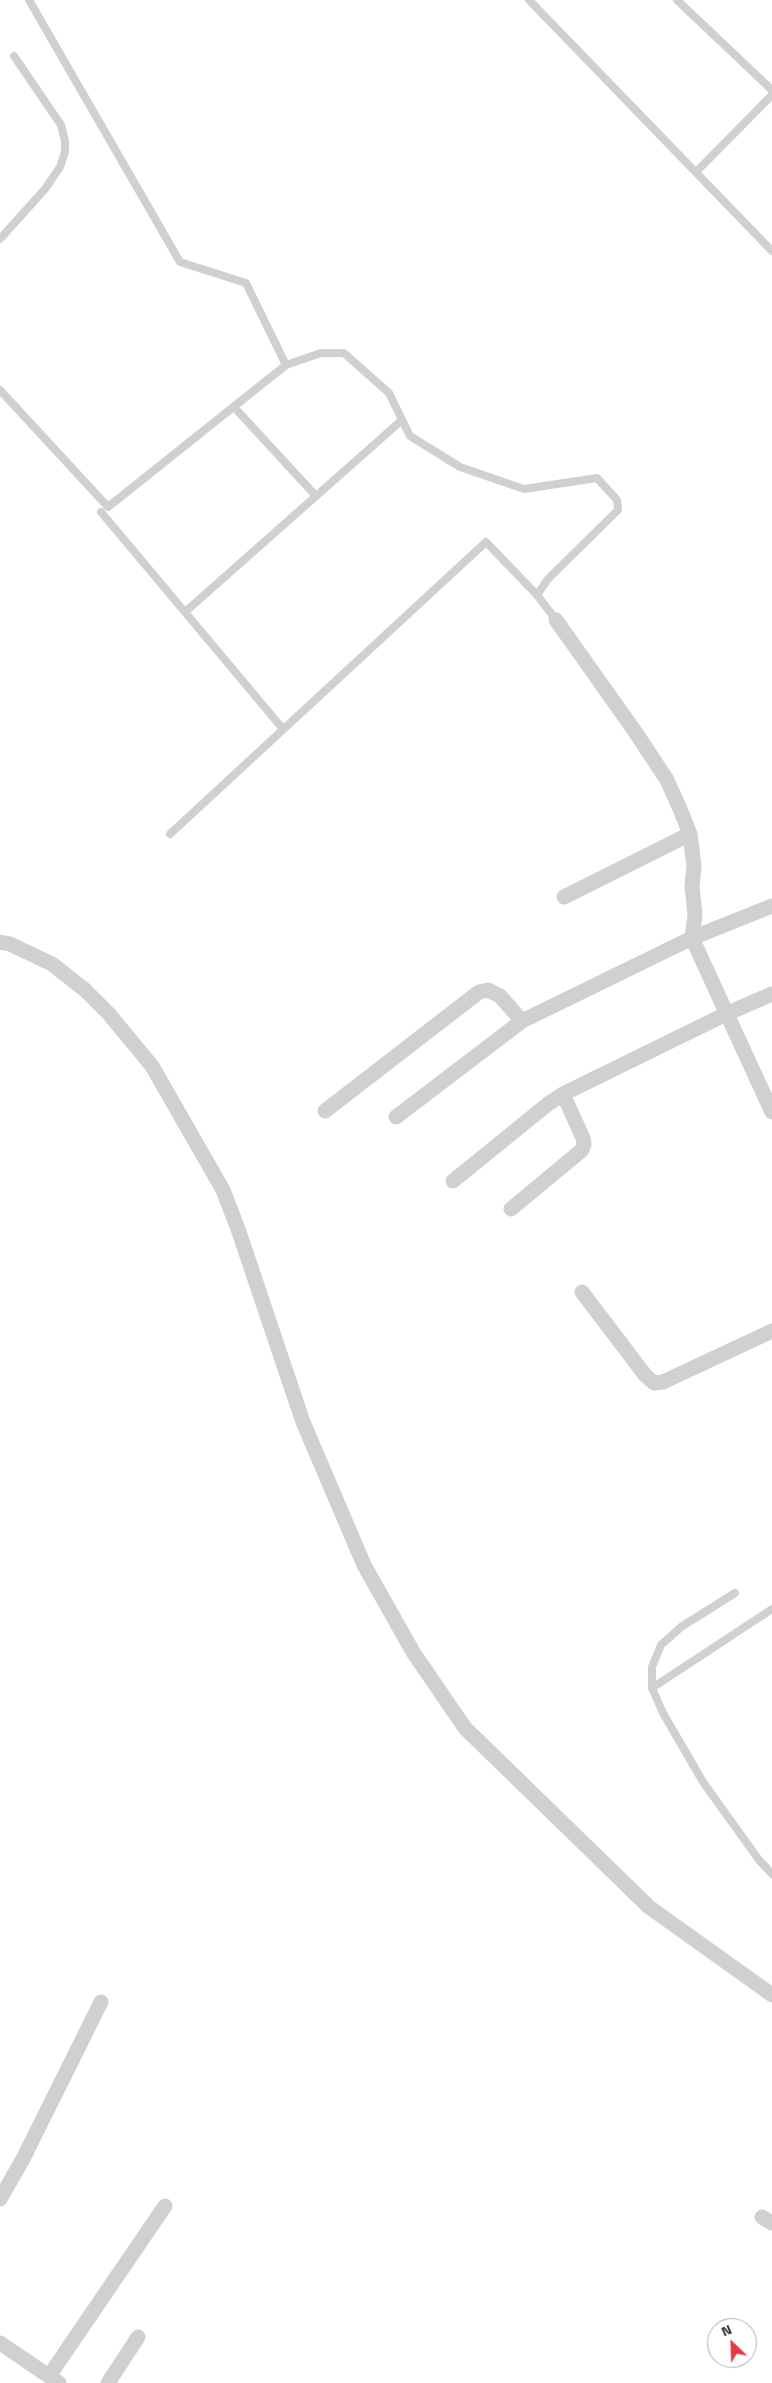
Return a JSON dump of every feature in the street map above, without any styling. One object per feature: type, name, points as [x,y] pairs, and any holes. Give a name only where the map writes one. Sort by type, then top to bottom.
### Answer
[{"type":"street","points":[[556,620],[667,780],[690,834],[694,866],[692,886],[695,915],[692,938],[772,1112]]},
{"type":"street","points":[[564,897],[690,834]]},
{"type":"street","points":[[396,1117],[522,1021],[692,938],[772,906]]},
{"type":"street","points":[[0,942],[10,944],[52,964],[85,990],[109,1014],[152,1066],[222,1190],[238,1229],[303,1422],[364,1565],[413,1652],[465,1728],[515,1779],[649,1907],[772,1995]]},
{"type":"street","points":[[325,1111],[479,992],[488,990],[500,996],[522,1021]]},
{"type":"street","points":[[453,1181],[563,1094],[726,1014],[772,994]]},
{"type":"street","points":[[511,1209],[582,1150],[583,1138],[563,1094]]},
{"type":"street","points":[[582,1292],[645,1375],[654,1383],[663,1382],[772,1331]]},
{"type":"street","points":[[0,2199],[23,2159],[101,2002]]},
{"type":"street","points":[[0,2343],[54,2380],[166,2206]]},
{"type":"street","points":[[108,2383],[138,2337]]},
{"type":"lane","points":[[29,0],[180,262],[246,283],[286,365]]},
{"type":"lane","points":[[530,0],[772,250]]},
{"type":"lane","points":[[677,0],[772,90]]},
{"type":"lane","points":[[0,239],[45,189],[60,167],[65,152],[65,141],[61,125],[14,56]]},
{"type":"lane","points":[[697,171],[772,95]]},
{"type":"lane","points":[[0,390],[108,506],[286,365],[321,353],[344,353],[389,393],[410,436],[460,467],[524,489],[597,478],[617,500],[618,510],[548,579],[537,595]]},
{"type":"lane","points":[[234,407],[316,496]]},
{"type":"lane","points":[[185,612],[402,420]]},
{"type":"lane","points":[[101,512],[283,729]]},
{"type":"lane","points":[[170,834],[486,542],[537,595],[556,620]]},
{"type":"lane","points":[[735,1593],[681,1627],[661,1646],[652,1666],[652,1688],[663,1713],[703,1782],[759,1860],[772,1874]]},
{"type":"lane","points":[[652,1688],[772,1609]]}]
